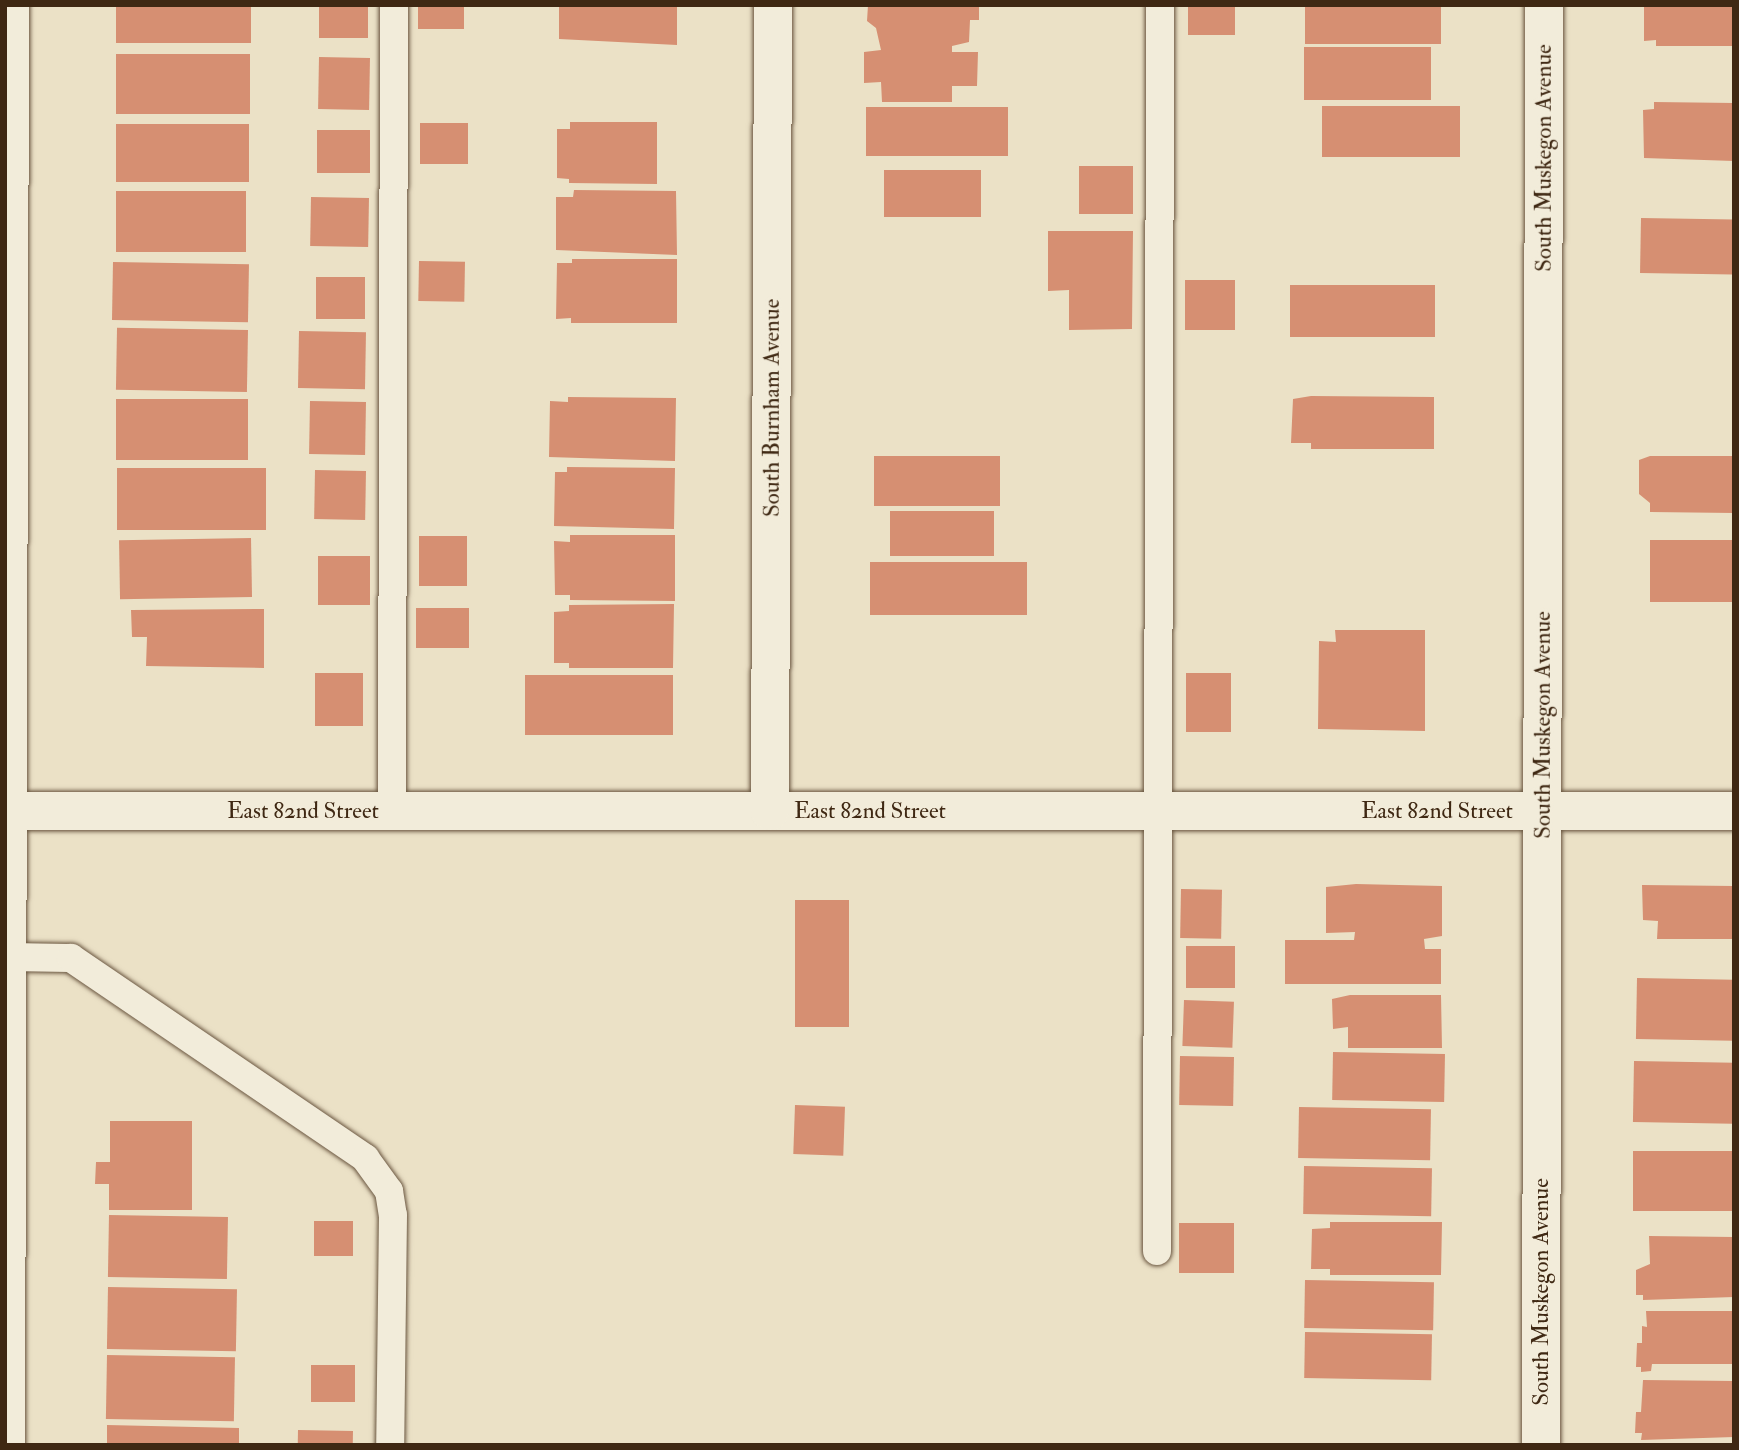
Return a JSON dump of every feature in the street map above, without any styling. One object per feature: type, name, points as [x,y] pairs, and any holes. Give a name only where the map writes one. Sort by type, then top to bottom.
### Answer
[{"type":"street","points":[[6,1445],[10,5]]},
{"type":"street","name":"South Burnham Avenue","points":[[770,811],[773,5]]},
{"type":"street","name":"South Muskegon Avenue","points":[[1541,1445],[1544,5]]},
{"type":"street","name":"East 82nd Street","points":[[7,811],[1734,811]]},
{"type":"lane","points":[[393,811],[394,5]]},
{"type":"lane","points":[[1157,1251],[1161,811],[1160,5]]},
{"type":"lane","points":[[8,957],[71,958],[365,1158],[389,1191],[393,1215],[390,1445]]},
{"type":"building","points":[[116,5],[251,5],[251,43],[116,43]]},
{"type":"building","points":[[319,5],[368,5],[368,38],[319,38]]},
{"type":"building","points":[[418,5],[464,5],[464,29],[418,29]]},
{"type":"building","points":[[559,5],[677,5],[677,45],[559,39]]},
{"type":"building","points":[[868,5],[979,5],[979,20],[970,20],[969,42],[952,46],[952,52],[978,52],[977,86],[952,86],[952,102],[882,102],[881,82],[864,83],[864,52],[881,50],[876,28],[867,21]]},
{"type":"building","points":[[1188,5],[1235,5],[1235,35],[1188,35]]},
{"type":"building","points":[[1305,5],[1441,5],[1441,44],[1305,44]]},
{"type":"building","points":[[1644,5],[1734,5],[1734,46],[1656,46],[1656,40],[1644,41]]},
{"type":"building","points":[[1304,47],[1431,47],[1431,100],[1304,100]]},
{"type":"building","points":[[116,54],[250,54],[250,114],[116,114]]},
{"type":"building","points":[[319,57],[370,58],[369,110],[318,109]]},
{"type":"building","points":[[1654,102],[1734,103],[1734,161],[1644,158],[1643,110],[1654,109]]},
{"type":"building","points":[[1322,106],[1460,106],[1460,157],[1322,157]]},
{"type":"building","points":[[866,107],[1008,107],[1008,156],[866,156]]},
{"type":"building","points":[[570,122],[657,122],[657,184],[569,183],[569,179],[557,178],[557,129],[570,129]]},
{"type":"building","points":[[420,123],[468,123],[468,164],[420,164]]},
{"type":"building","points":[[116,124],[249,124],[249,182],[116,182]]},
{"type":"building","points":[[317,130],[370,130],[370,173],[317,173]]},
{"type":"building","points":[[1079,166],[1133,166],[1133,214],[1079,214]]},
{"type":"building","points":[[884,170],[981,170],[981,217],[884,217]]},
{"type":"building","points":[[574,190],[676,191],[677,255],[556,250],[556,197],[573,197]]},
{"type":"building","points":[[116,191],[246,191],[246,252],[116,252]]},
{"type":"building","points":[[311,197],[369,198],[368,247],[310,246]]},
{"type":"building","points":[[1641,218],[1734,220],[1733,275],[1640,273]]},
{"type":"building","points":[[1048,231],[1133,231],[1132,329],[1069,330],[1069,290],[1048,291]]},
{"type":"building","points":[[572,259],[677,259],[677,323],[571,323],[571,318],[556,319],[557,263],[572,263]]},
{"type":"building","points":[[419,261],[465,262],[464,302],[418,301]]},
{"type":"building","points":[[113,262],[249,264],[248,322],[112,320]]},
{"type":"building","points":[[316,277],[365,277],[365,319],[316,319]]},
{"type":"building","points":[[1185,280],[1235,280],[1235,330],[1185,330]]},
{"type":"building","points":[[1290,285],[1435,285],[1435,337],[1290,337]]},
{"type":"building","points":[[117,328],[248,330],[247,392],[116,390]]},
{"type":"building","points":[[299,331],[366,332],[365,389],[298,388]]},
{"type":"building","points":[[1311,396],[1434,397],[1434,449],[1311,449],[1311,443],[1291,443],[1293,399]]},
{"type":"building","points":[[568,397],[676,398],[675,461],[549,457],[550,401],[568,402]]},
{"type":"building","points":[[116,399],[248,399],[248,460],[116,460]]},
{"type":"building","points":[[310,401],[366,402],[365,455],[309,454]]},
{"type":"building","points":[[874,456],[1000,456],[1000,506],[874,506]]},
{"type":"building","points":[[1650,456],[1734,456],[1734,513],[1650,512],[1650,503],[1639,494],[1639,460]]},
{"type":"building","points":[[567,467],[675,468],[674,529],[554,526],[555,472],[567,472]]},
{"type":"building","points":[[117,468],[266,468],[266,530],[117,530]]},
{"type":"building","points":[[315,470],[366,471],[365,520],[314,519]]},
{"type":"building","points":[[890,511],[994,511],[994,556],[890,556]]},
{"type":"building","points":[[570,535],[675,535],[675,601],[570,600],[570,595],[555,595],[554,541],[570,542]]},
{"type":"building","points":[[419,536],[467,536],[467,586],[419,586]]},
{"type":"building","points":[[251,538],[252,597],[120,599],[119,540]]},
{"type":"building","points":[[1650,540],[1734,540],[1734,602],[1650,602]]},
{"type":"building","points":[[318,556],[370,556],[370,605],[318,605]]},
{"type":"building","points":[[870,562],[1027,562],[1027,615],[870,615]]},
{"type":"building","points":[[674,604],[673,668],[569,668],[569,663],[554,663],[554,612],[569,611],[569,605]]},
{"type":"building","points":[[416,608],[469,608],[469,648],[416,648]]},
{"type":"building","points":[[264,609],[264,668],[146,666],[147,637],[132,637],[131,610]]},
{"type":"building","points":[[1335,630],[1425,630],[1425,731],[1318,729],[1319,641],[1336,642]]},
{"type":"building","points":[[315,673],[363,673],[363,726],[315,726]]},
{"type":"building","points":[[1186,673],[1231,673],[1231,732],[1186,732]]},
{"type":"building","points":[[525,675],[673,675],[673,735],[525,735]]},
{"type":"building","points":[[1356,884],[1442,886],[1442,936],[1424,939],[1425,949],[1441,949],[1441,984],[1285,984],[1285,940],[1354,940],[1355,932],[1326,933],[1326,887]]},
{"type":"building","points":[[1642,885],[1734,886],[1734,939],[1657,939],[1658,921],[1643,920]]},
{"type":"building","points":[[1181,889],[1222,890],[1221,939],[1180,938]]},
{"type":"building","points":[[795,900],[849,900],[849,1027],[795,1027]]},
{"type":"building","points":[[1186,946],[1235,946],[1235,988],[1186,988]]},
{"type":"building","points":[[1637,978],[1734,980],[1733,1041],[1636,1039]]},
{"type":"building","points":[[1350,995],[1441,995],[1442,1048],[1348,1048],[1348,1027],[1333,1029],[1332,999]]},
{"type":"building","points":[[1184,1000],[1234,1002],[1232,1048],[1182,1046]]},
{"type":"building","points":[[1333,1052],[1445,1054],[1444,1102],[1332,1100]]},
{"type":"building","points":[[1180,1056],[1234,1057],[1233,1106],[1179,1105]]},
{"type":"building","points":[[1634,1061],[1734,1063],[1733,1124],[1633,1122]]},
{"type":"building","points":[[795,1105],[845,1107],[843,1156],[793,1154]]},
{"type":"building","points":[[1299,1107],[1431,1109],[1430,1160],[1298,1158]]},
{"type":"building","points":[[110,1121],[192,1121],[192,1210],[109,1210],[109,1184],[95,1184],[96,1162],[110,1162]]},
{"type":"building","points":[[1633,1151],[1734,1151],[1734,1211],[1633,1211]]},
{"type":"building","points":[[1304,1166],[1432,1168],[1431,1216],[1303,1214]]},
{"type":"building","points":[[109,1215],[228,1217],[227,1279],[108,1277]]},
{"type":"building","points":[[314,1221],[353,1221],[353,1256],[314,1256]]},
{"type":"building","points":[[1330,1222],[1442,1222],[1441,1275],[1330,1275],[1330,1269],[1311,1269],[1312,1229],[1330,1228]]},
{"type":"building","points":[[1179,1223],[1234,1223],[1234,1273],[1179,1273]]},
{"type":"building","points":[[1649,1236],[1734,1237],[1734,1297],[1643,1300],[1643,1295],[1636,1295],[1636,1270],[1650,1264]]},
{"type":"building","points":[[1305,1280],[1434,1282],[1433,1330],[1304,1328]]},
{"type":"building","points":[[108,1287],[237,1289],[236,1351],[107,1349]]},
{"type":"building","points":[[1646,1311],[1734,1311],[1734,1364],[1652,1364],[1651,1371],[1641,1372],[1641,1367],[1636,1367],[1637,1343],[1642,1343],[1642,1326],[1647,1327]]},
{"type":"building","points":[[1305,1332],[1432,1334],[1431,1380],[1304,1378]]},
{"type":"building","points":[[107,1355],[235,1357],[234,1421],[106,1419]]},
{"type":"building","points":[[311,1365],[355,1365],[355,1402],[311,1402]]},
{"type":"building","points":[[1643,1380],[1734,1381],[1734,1437],[1641,1440],[1642,1433],[1635,1433],[1636,1412],[1641,1412]]},
{"type":"building","points":[[107,1425],[239,1428],[239,1445],[107,1445]]},
{"type":"building","points":[[298,1430],[353,1431],[353,1445],[298,1445]]}]
